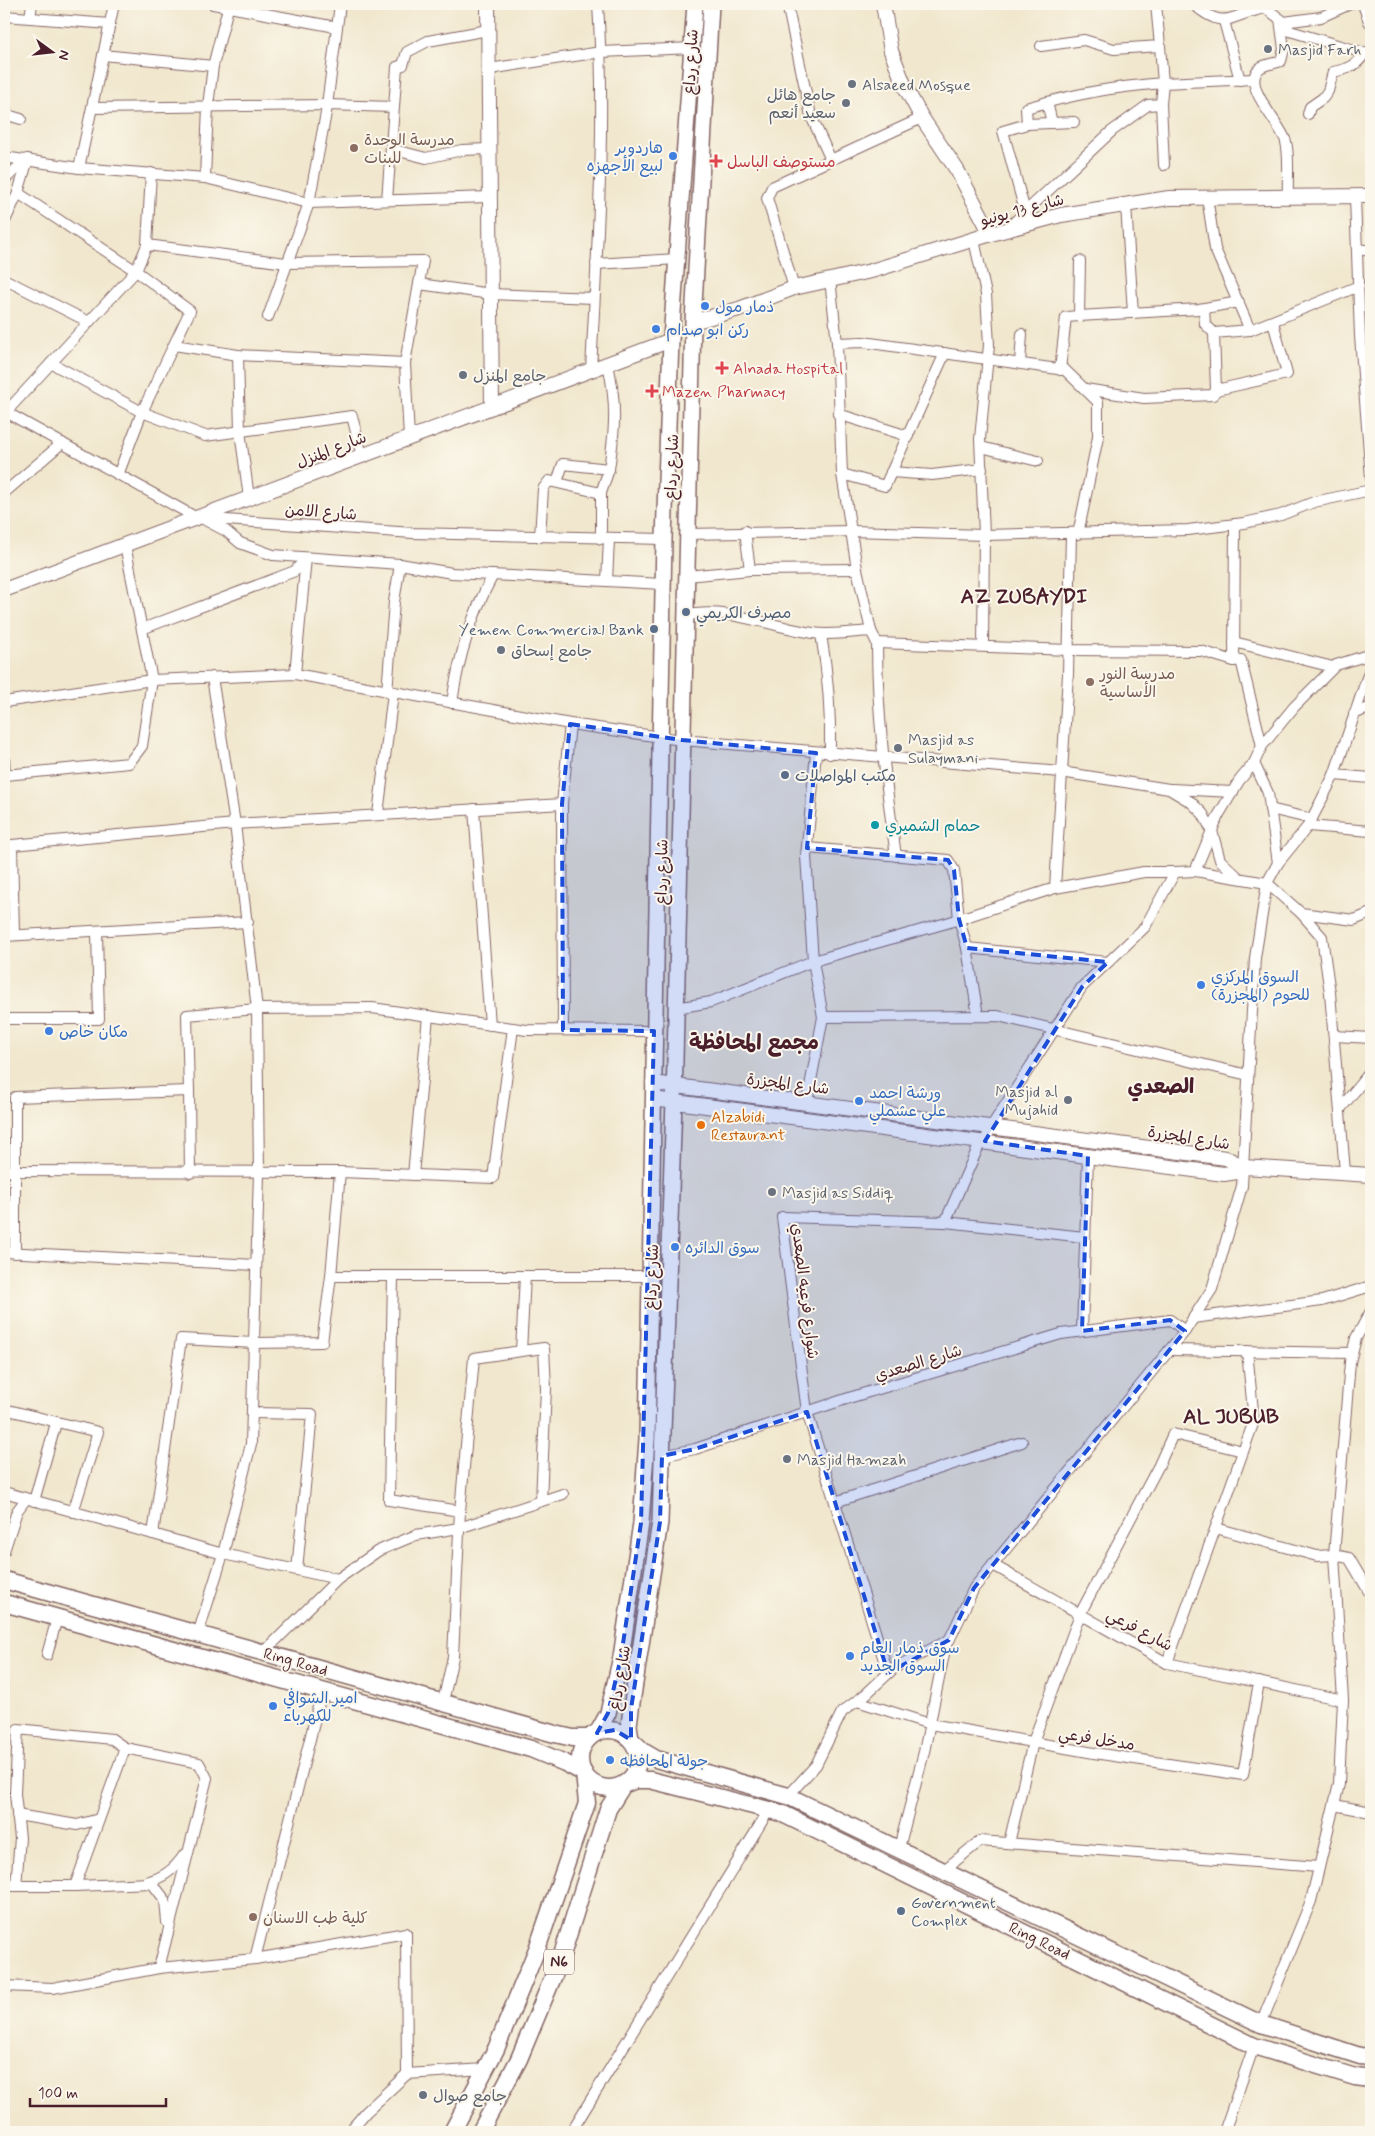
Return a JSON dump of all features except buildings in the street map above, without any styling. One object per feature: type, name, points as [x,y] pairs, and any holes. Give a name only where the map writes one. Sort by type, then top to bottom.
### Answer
[{"type":"main road","name":"شارع رداع","points":[[593,1735],[608,1713],[621,1657],[642,1523],[647,1439],[664,539],[672,340],[693,48],[694,4]]},
{"type":"main road","name":"شارع رداع","points":[[631,1740],[629,1725],[631,1709],[660,1522],[674,1101],[693,322],[711,4]]},
{"type":"main road","name":"Ring Road","points":[[4,1580],[564,1736],[593,1735]]},
{"type":"main road","points":[[54,1617],[57,1595]]},
{"type":"main road","name":"Ring Road","points":[[4,1603],[531,1749],[565,1762],[584,1774]]},
{"type":"main road","points":[[615,1730],[631,1740],[636,1747],[638,1764],[630,1780],[623,1785],[606,1788],[589,1781],[584,1774],[580,1755],[593,1735],[615,1730]]},
{"type":"main road","name":"Ring Road","points":[[631,1740],[644,1752],[656,1759],[788,1796],[1261,2024],[1360,2056],[1371,2057]]},
{"type":"main road","name":"N6","points":[[452,2132],[496,2048],[537,1949],[587,1803],[584,1774]]},
{"type":"main road","name":"Ring Road","points":[[623,1785],[636,1780],[650,1780],[781,1813],[842,1841],[1254,2046],[1355,2077],[1371,2079]]},
{"type":"main road","name":"N6","points":[[480,2132],[519,2059],[561,1958],[608,1809],[623,1785]]},
{"type":"main road","points":[[842,1841],[850,1825]]},
{"type":"main road","points":[[556,1894],[580,1899]]},
{"type":"street","points":[[30,18],[32,4]]},
{"type":"street","points":[[79,168],[114,4]]},
{"type":"street","points":[[213,4],[229,5],[336,26]]},
{"type":"street","points":[[268,316],[309,203],[327,105],[340,4]]},
{"type":"street","points":[[488,4],[492,407]]},
{"type":"street","points":[[591,370],[596,264],[601,52],[598,4]]},
{"type":"street","points":[[787,4],[811,116],[831,160]]},
{"type":"street","points":[[883,4],[890,51],[905,87],[922,118],[956,170],[990,234]]},
{"type":"street","points":[[1156,4],[1163,83],[1161,104],[1164,164]]},
{"type":"street","points":[[1193,4],[1209,18],[1224,21],[1248,11],[1266,8]]},
{"type":"street","points":[[1254,4],[1266,8],[1282,21],[1290,31],[1368,55]]},
{"type":"street","points":[[1282,21],[1321,17],[1350,4]]},
{"type":"street","points":[[1365,4],[1371,21]]},
{"type":"street","points":[[205,178],[208,106],[213,66],[229,5]]},
{"type":"street","points":[[4,16],[110,24]]},
{"type":"street","points":[[1224,21],[1240,80]]},
{"type":"street","points":[[1282,21],[1284,49],[1281,61],[1262,66],[1257,70],[1254,79],[1256,93],[1281,129],[1287,142],[1288,196]]},
{"type":"street","points":[[387,200],[397,67],[402,65],[407,52],[428,41],[488,30]]},
{"type":"street","points":[[1041,46],[1084,40],[1114,49],[1160,46]]},
{"type":"street","points":[[489,69],[601,52],[693,48]]},
{"type":"street","points":[[103,55],[213,66]]},
{"type":"street","points":[[1308,114],[1310,107],[1328,92],[1333,72],[1348,69],[1368,55]]},
{"type":"street","points":[[1027,124],[1026,108],[1111,87],[1254,79]]},
{"type":"street","points":[[1047,102],[1052,123]]},
{"type":"street","points":[[1074,122],[1027,124],[1003,131],[1027,217],[1112,131],[1148,105],[1161,104]]},
{"type":"street","points":[[92,108],[327,105],[394,107]]},
{"type":"street","points":[[4,114],[21,119]]},
{"type":"street","points":[[794,288],[767,198],[772,187],[922,118]]},
{"type":"street","points":[[391,149],[426,158],[462,150],[489,149]]},
{"type":"street","points":[[4,157],[28,158],[79,168],[205,178],[309,203],[489,197]]},
{"type":"street","points":[[4,180],[28,158]]},
{"type":"street","points":[[4,223],[18,193],[28,158]]},
{"type":"street","points":[[5,411],[136,271],[147,245],[151,173]]},
{"type":"street","points":[[18,193],[136,271],[190,311],[142,412],[118,475]]},
{"type":"street","points":[[1207,196],[1215,249],[1250,330]]},
{"type":"street","name":"شارع 13 يونيو","points":[[693,322],[739,309],[794,288],[871,271],[974,240],[1005,230],[1027,217],[1061,215],[1169,198],[1207,196],[1371,196]]},
{"type":"street","points":[[1356,197],[1359,286],[1368,401],[1371,478]]},
{"type":"street","points":[[1126,205],[1133,313]]},
{"type":"street","points":[[974,240],[986,294],[987,358],[980,447],[984,535],[983,646]]},
{"type":"street","points":[[147,245],[286,263],[423,261],[405,363],[409,438]]},
{"type":"street","points":[[1358,249],[1371,251]]},
{"type":"street","points":[[596,264],[677,259]]},
{"type":"street","points":[[1079,316],[1080,261]]},
{"type":"street","points":[[4,279],[89,322]]},
{"type":"street","points":[[830,279],[837,343],[838,414],[842,474],[857,569],[871,631],[878,643],[878,690],[882,758],[896,856]]},
{"type":"street","points":[[419,284],[490,294],[594,298]]},
{"type":"street","points":[[1214,333],[1250,330],[1359,286]]},
{"type":"street","points":[[1060,370],[1066,317],[1204,309],[1238,302]]},
{"type":"street","points":[[1204,309],[1205,324],[1214,333],[1216,390]]},
{"type":"street","points":[[1084,389],[1144,398],[1213,394],[1216,390],[1287,374],[1273,322]]},
{"type":"street","points":[[1020,363],[1022,334]]},
{"type":"street","name":"شارع المنزل","points":[[4,590],[672,340]]},
{"type":"street","points":[[837,343],[863,342],[1065,370],[1098,402],[1098,437],[1074,534],[1055,888]]},
{"type":"street","points":[[174,345],[238,355],[405,363]]},
{"type":"street","points":[[842,474],[885,486],[945,353]]},
{"type":"street","points":[[238,355],[240,431],[249,498]]},
{"type":"street","points":[[51,363],[142,412],[205,436],[352,416],[362,456]]},
{"type":"street","points":[[607,581],[601,493],[609,469],[614,431],[615,396],[608,364]]},
{"type":"street","name":"شارع الامن","points":[[5,411],[199,518],[413,533],[664,539]]},
{"type":"street","points":[[838,414],[908,436]]},
{"type":"street","points":[[4,492],[62,443]]},
{"type":"street","points":[[980,447],[1038,460]]},
{"type":"street","points":[[557,482],[563,464],[609,469]]},
{"type":"street","points":[[891,472],[932,475],[982,469]]},
{"type":"street","points":[[540,537],[544,489],[549,481],[601,493]]},
{"type":"street","points":[[687,534],[852,531],[984,535],[1188,530],[1235,524],[1281,515],[1314,502],[1371,490]]},
{"type":"street","points":[[199,518],[226,531],[240,543],[273,555],[400,564],[452,573],[663,584]]},
{"type":"street","points":[[1234,661],[1235,524]]},
{"type":"street","points":[[745,532],[750,570]]},
{"type":"street","points":[[4,756],[5,775],[128,763],[142,746],[152,680],[125,544]]},
{"type":"street","points":[[142,629],[295,571],[306,558]]},
{"type":"street","points":[[296,674],[306,558]]},
{"type":"street","points":[[378,814],[390,692],[394,602],[400,564]]},
{"type":"street","points":[[686,576],[750,570],[857,569]]},
{"type":"street","points":[[452,703],[464,648],[478,601],[493,575]]},
{"type":"street","points":[[685,616],[700,612],[731,616],[821,634],[871,631]]},
{"type":"street","points":[[821,634],[830,698],[830,754]]},
{"type":"street","points":[[1234,642],[1333,667]]},
{"type":"street","points":[[878,643],[1068,650],[1201,651],[1234,661],[1241,660],[1262,746]]},
{"type":"street","points":[[1194,871],[1232,792],[1254,763],[1262,746],[1294,707],[1333,667],[1371,654]]},
{"type":"street","points":[[1352,660],[1364,669],[1364,686]]},
{"type":"street","points":[[899,1848],[930,1724],[945,1649],[974,1588],[1185,1330],[1212,1289],[1238,1204],[1244,1167],[1255,958],[1267,883],[1278,863],[1310,822],[1334,775],[1371,666]]},
{"type":"street","points":[[4,702],[152,680],[296,674],[570,724],[682,740],[816,753],[1062,772],[1170,789],[1232,792]]},
{"type":"street","points":[[198,1634],[223,1554],[251,1444],[259,1173],[257,1009],[235,824],[212,678]]},
{"type":"street","points":[[1354,714],[1370,709]]},
{"type":"street","points":[[563,1030],[562,804],[570,724]]},
{"type":"street","points":[[807,1102],[822,1017],[813,961],[807,848],[816,753]]},
{"type":"street","points":[[1254,763],[1268,793],[1278,863]]},
{"type":"street","points":[[1334,775],[1371,778]]},
{"type":"street","points":[[1170,789],[1191,802],[1203,814],[1212,831],[1220,860],[1239,878]]},
{"type":"street","points":[[248,922],[9,935],[12,845],[235,824],[562,804]]},
{"type":"street","points":[[474,809],[490,1025]]},
{"type":"street","points":[[1270,809],[1310,822],[1371,831]]},
{"type":"street","points":[[807,848],[948,860],[954,870],[959,919],[967,948],[978,1016]]},
{"type":"street","points":[[676,1008],[711,1002],[813,961],[959,919],[1055,888],[1144,872],[1194,871],[1267,883],[1300,913],[1322,937],[1334,1036],[1345,1172]]},
{"type":"street","points":[[945,1222],[991,1127],[1082,987],[1145,927],[1175,872]]},
{"type":"street","points":[[1300,913],[1354,920],[1371,913]]},
{"type":"street","points":[[4,1019],[99,1019],[97,931]]},
{"type":"street","points":[[967,948],[1108,962]]},
{"type":"street","points":[[190,1173],[187,1015],[257,1009],[372,1008],[513,1028],[654,1031]]},
{"type":"street","points":[[413,1175],[428,1016]]},
{"type":"street","points":[[822,1017],[998,1016],[1054,1030],[1117,1042],[1248,1075]]},
{"type":"street","points":[[9,1171],[340,1172],[493,1178],[513,1028]]},
{"type":"street","points":[[1334,1036],[1371,1038]]},
{"type":"street","points":[[1341,1108],[1371,1071]]},
{"type":"street","name":"شارع المجزرة","points":[[653,1099],[1224,1174],[1237,1172],[1244,1167],[1230,1159],[654,1083]]},
{"type":"street","points":[[15,1253],[9,1171],[15,1097],[189,1091]]},
{"type":"street","points":[[1082,1331],[1088,1156]]},
{"type":"street","points":[[1244,1167],[1371,1175]]},
{"type":"street","points":[[153,1534],[181,1338],[254,1343],[322,1342],[331,1276],[340,1172]]},
{"type":"street","name":"شوارع فرعيه الصعدي","points":[[807,1412],[782,1217],[945,1222],[1086,1238]]},
{"type":"street","points":[[4,1252],[256,1265]]},
{"type":"street","points":[[331,1276],[650,1276]]},
{"type":"street","points":[[393,1276],[390,1500],[460,1511]]},
{"type":"street","points":[[521,1350],[525,1276]]},
{"type":"street","points":[[1193,1318],[1322,1301],[1371,1286]]},
{"type":"street","points":[[1261,2024],[1311,1901],[1339,1784],[1343,1700],[1334,1554],[1352,1353],[1362,1324],[1371,1311]]},
{"type":"street","name":"شارع الصعدي","points":[[662,1456],[695,1449],[807,1412],[1061,1334],[1170,1320],[1185,1330]]},
{"type":"street","points":[[443,1702],[453,1657],[460,1511],[474,1358],[544,1348],[546,1389],[540,1501]]},
{"type":"street","points":[[1169,1350],[1352,1353]]},
{"type":"street","points":[[1167,1663],[1254,1421],[1247,1351]]},
{"type":"street","points":[[4,1409],[98,1432],[73,1512]]},
{"type":"street","points":[[807,1412],[888,1673]]},
{"type":"street","points":[[252,1413],[312,1414],[297,1570]]},
{"type":"street","points":[[4,1551],[17,1511],[30,1500],[56,1423]]},
{"type":"street","points":[[1009,1843],[1033,1742],[1080,1614],[1159,1465],[1173,1434],[1243,1451]]},
{"type":"street","points":[[835,1502],[1022,1442]]},
{"type":"street","points":[[4,1492],[223,1554],[338,1579]]},
{"type":"street","points":[[264,1652],[338,1579],[378,1551],[416,1535],[459,1528],[563,1494]]},
{"type":"street","points":[[1216,1528],[1317,1556],[1334,1554],[1349,1558],[1371,1595]]},
{"type":"street","name":"شارع فرعي","points":[[993,1565],[1167,1663],[1343,1700]]},
{"type":"street","points":[[47,1655],[54,1617]]},
{"type":"street","points":[[788,1796],[816,1765],[842,1712],[894,1668],[949,1640]]},
{"type":"street","name":"مدخل فرعي","points":[[857,1701],[930,1724],[1033,1742],[1243,1774],[1259,1682]]},
{"type":"street","points":[[255,1959],[322,1692]]},
{"type":"street","points":[[16,1886],[20,1838],[15,1794],[18,1729],[112,1739],[124,1748],[199,1763],[206,1778],[159,1968]]},
{"type":"street","points":[[75,1886],[124,1748]]},
{"type":"street","points":[[1334,1805],[1371,1812]]},
{"type":"street","points":[[571,2132],[770,1810]]},
{"type":"street","points":[[17,1816],[77,1825],[99,1819]]},
{"type":"street","points":[[944,1871],[980,1840],[1319,1867]]},
{"type":"street","points":[[142,1883],[158,1879],[176,1868],[189,1848]]},
{"type":"street","points":[[4,1886],[152,1883],[166,1900],[168,1932]]},
{"type":"street","points":[[4,1986],[53,1988],[159,1968],[255,1959],[406,1933],[407,2074]]},
{"type":"street","points":[[1224,2132],[1254,2046]]},
{"type":"street","points":[[349,2132],[366,2112],[407,2074],[485,2069]]},
{"type":"highlighted area","points":[[570,724],[682,740],[816,753],[807,848],[948,860],[954,870],[959,919],[967,948],[1108,962],[1082,987],[985,1141],[1088,1156],[1082,1331],[1170,1320],[1185,1331],[974,1588],[949,1640],[888,1673],[807,1412],[695,1449],[662,1456],[660,1522],[631,1709],[631,1740],[615,1730],[597,1733],[608,1713],[621,1657],[641,1523],[654,1031],[563,1030],[562,804]]},
{"type":"place","name":"Masjid Farh","points":[[1268,49]]},
{"type":"place","name":"Alsaeed Mosque","points":[[852,84]]},
{"type":"place","name":"جامع هائل سعيد أنعم","points":[[846,103]]},
{"type":"place","name":"مدرسة الوحدة للبنات","points":[[354,148]]},
{"type":"place","name":"هاردوير لبيع الأجهزه","points":[[673,156]]},
{"type":"place","name":"مستوصف الباسل","points":[[716,161]]},
{"type":"place","name":"ذمار مول","points":[[705,306]]},
{"type":"place","name":"ركن ابو صدام","points":[[656,329]]},
{"type":"place","name":"Alnada Hospital","points":[[722,368]]},
{"type":"place","name":"جامع المنزل","points":[[463,375]]},
{"type":"place","name":"Mazen Pharmacy","points":[[652,391]]},
{"type":"place","name":"مصرف الكريمي","points":[[686,612]]},
{"type":"place","name":"Yemen Commercial Bank","points":[[654,629]]},
{"type":"place","name":"جامع إسحاق","points":[[501,650]]},
{"type":"place","name":"مدرسة النور الأساسية","points":[[1090,682]]},
{"type":"place","name":"Masjid as Sulaymani","points":[[898,748]]},
{"type":"place","name":"مكتب المواصلات","points":[[785,775]]},
{"type":"place","name":"حمام الشميري","points":[[875,825]]},
{"type":"place","name":"السوق المركزي للحوم (المجزرة)","points":[[1201,985]]},
{"type":"place","name":"مكان خاص","points":[[49,1031]]},
{"type":"place","name":"Masjid al Mujahid","points":[[1068,1100]]},
{"type":"place","name":"ورشة احمد علي عشملي","points":[[859,1101]]},
{"type":"place","name":"Alzabidi Restaurant","points":[[701,1125]]},
{"type":"place","name":"Masjid as Siddiq","points":[[772,1192]]},
{"type":"place","name":"سوق الدائره","points":[[675,1247]]},
{"type":"place","name":"Masjid Hamzah","points":[[787,1459]]},
{"type":"place","name":"سوق ذمار العام السوق الجديد","points":[[850,1656]]},
{"type":"place","name":"امير الشوافي للكهرباء","points":[[273,1706]]},
{"type":"place","name":"جولة المحافظه","points":[[610,1760]]},
{"type":"place","name":"Government Complex","points":[[901,1911]]},
{"type":"place","name":"كلية طب الاسنان","points":[[253,1917]]},
{"type":"place","name":"جامع صوال","points":[[423,2095]]},
{"type":"district","name":"AZ ZUBAYDI","points":[[1024,596]]},
{"type":"district","name":"مجمع المحافظة","points":[[754,1042]]},
{"type":"district","name":"الصعدي","points":[[1161,1086]]},
{"type":"district","name":"AL JUBUB","points":[[1231,1416]]}]
